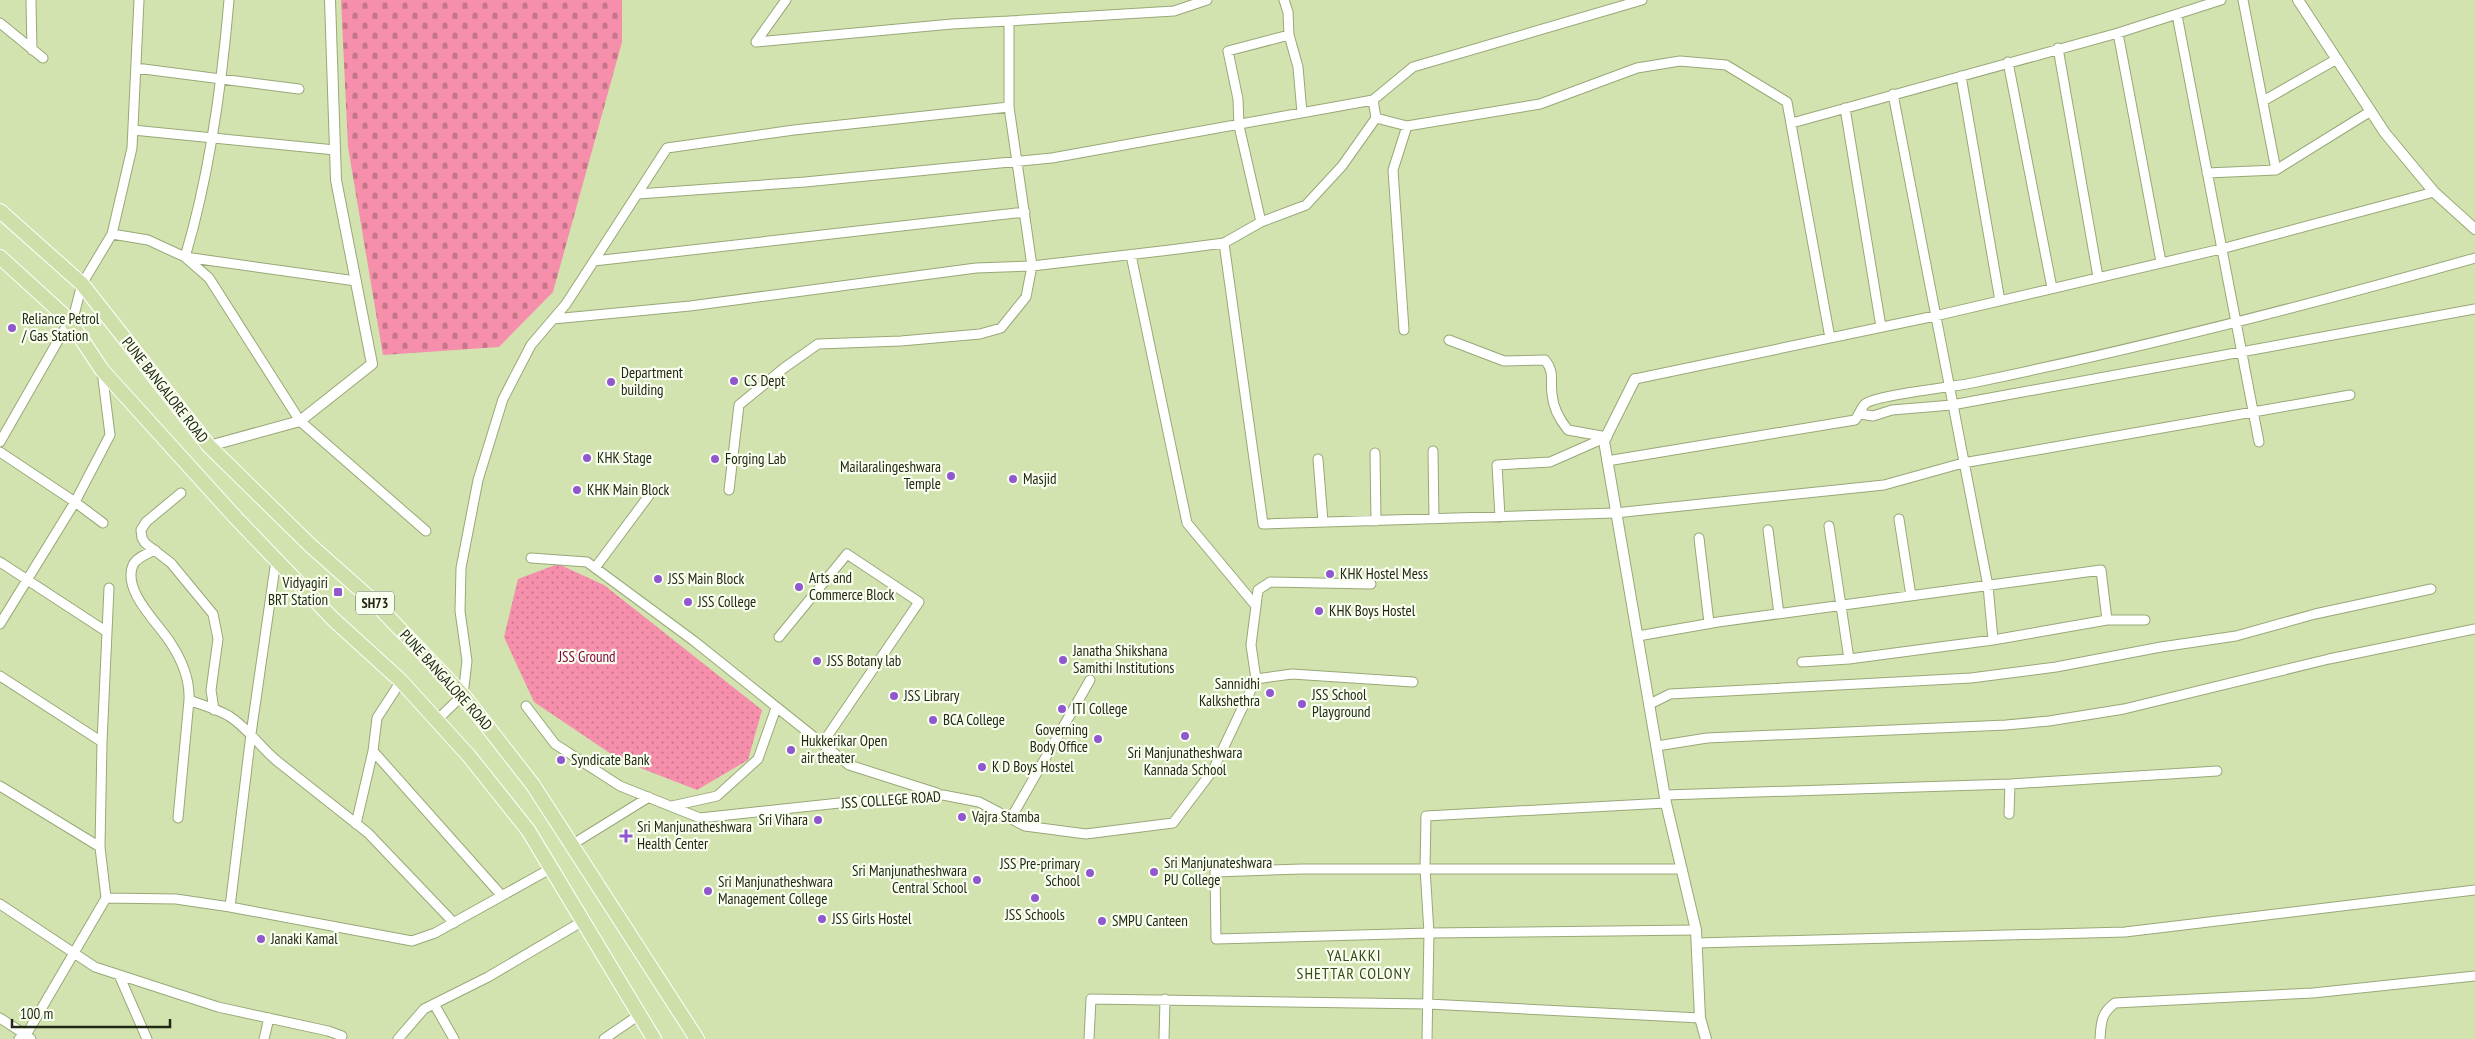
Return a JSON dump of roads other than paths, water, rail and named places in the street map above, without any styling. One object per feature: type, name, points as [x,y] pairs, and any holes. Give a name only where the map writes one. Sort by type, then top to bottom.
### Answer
[{"type":"main road","name":"PUNE BANGALORE ROAD","points":[[0,211],[82,284],[209,446],[311,546],[374,602],[463,696],[533,785],[573,844],[638,951],[697,1039]]},
{"type":"main road","name":"PUNE BANGALORE ROAD","points":[[0,257],[69,320],[102,370],[276,560],[333,619],[401,681],[438,720],[528,830],[654,1039]]},
{"type":"street","points":[[31,0],[32,50]]},
{"type":"street","points":[[0,442],[76,310],[82,284],[112,234],[132,148],[139,0]]},
{"type":"street","points":[[185,257],[199,211],[220,79],[229,0]]},
{"type":"street","points":[[209,446],[300,420],[372,364],[336,180],[330,0]]},
{"type":"street","points":[[786,0],[756,42],[952,24],[1174,11],[1207,0]]},
{"type":"street","points":[[1284,0],[1288,12],[1289,36],[1298,67],[1302,114]]},
{"type":"street","points":[[638,194],[805,182],[1052,158],[1302,114],[1373,100],[1414,68],[1642,0]]},
{"type":"street","points":[[1792,123],[2058,48],[2118,33],[2221,0]]},
{"type":"street","points":[[2243,0],[2276,170]]},
{"type":"street","points":[[2298,0],[2385,133],[2434,192],[2475,229]]},
{"type":"street","points":[[2177,15],[2260,442]]},
{"type":"street","points":[[729,490],[739,405],[784,368],[818,344],[901,341],[980,334],[1001,328],[1026,297],[1032,266],[1009,107],[1009,22]]},
{"type":"street","points":[[0,23],[43,58]]},
{"type":"street","points":[[2118,33],[2161,262]]},
{"type":"street","points":[[1261,222],[1239,126],[1238,99],[1228,52],[1289,36]]},
{"type":"street","points":[[2058,48],[2098,278]]},
{"type":"street","points":[[2262,101],[2337,60]]},
{"type":"street","points":[[1376,118],[1407,126],[1540,104],[1637,68],[1680,61],[1726,64],[1788,102],[1830,338]]},
{"type":"street","points":[[2008,62],[2052,288]]},
{"type":"street","points":[[136,68],[299,89]]},
{"type":"street","points":[[1961,76],[2000,301]]},
{"type":"street","points":[[1893,94],[1988,586],[1994,640]]},
{"type":"street","points":[[553,319],[690,306],[976,268],[1032,266],[1224,243],[1261,222],[1306,205],[1342,166],[1376,118],[1373,100]]},
{"type":"street","points":[[438,720],[463,696],[467,661],[460,611],[461,568],[478,480],[503,399],[531,344],[566,304],[667,148],[794,130],[1009,107]]},
{"type":"street","points":[[1845,108],[1881,327]]},
{"type":"street","points":[[2207,173],[2276,170],[2371,111]]},
{"type":"street","points":[[1404,330],[1393,170],[1407,126]]},
{"type":"street","points":[[133,130],[335,150]]},
{"type":"street","points":[[1706,1039],[1700,1018],[1696,930],[1666,799],[1604,441],[1635,378],[1936,316],[2221,248],[2434,192]]},
{"type":"street","points":[[594,261],[1025,212]]},
{"type":"street","points":[[112,234],[148,240],[185,257],[209,278],[300,420],[426,531]]},
{"type":"street","points":[[1224,243],[1263,524],[1615,513],[1884,485],[1963,463],[2350,394]]},
{"type":"street","points":[[1131,255],[1187,523],[1256,606]]},
{"type":"street","points":[[185,257],[356,281]]},
{"type":"street","points":[[1607,461],[1855,420],[1865,404],[1878,398],[1949,388],[2111,354],[2235,321],[2348,294],[2475,258]]},
{"type":"street","points":[[1860,414],[1874,416],[1892,410],[1952,405],[2475,309]]},
{"type":"street","points":[[1449,340],[1504,361],[1545,360],[1552,369],[1552,394],[1559,418],[1568,430],[1607,437]]},
{"type":"street","points":[[0,624],[76,502],[110,435],[102,370]]},
{"type":"street","points":[[1500,517],[1497,465],[1550,462],[1607,437]]},
{"type":"street","points":[[1433,451],[1434,519]]},
{"type":"street","points":[[0,452],[76,502],[103,523]]},
{"type":"street","points":[[1375,453],[1376,521]]},
{"type":"street","points":[[1318,459],[1323,522]]},
{"type":"street","points":[[595,568],[654,490]]},
{"type":"street","points":[[181,493],[146,522],[141,530],[145,543],[171,562],[213,614],[218,639],[211,690],[214,710]]},
{"type":"street","points":[[1899,520],[1911,596]]},
{"type":"street","points":[[1829,526],[1849,659]]},
{"type":"street","points":[[1768,530],[1779,614]]},
{"type":"street","points":[[1699,538],[1709,624]]},
{"type":"street","points":[[155,550],[137,559],[132,566],[131,580],[140,603],[170,643],[187,677],[189,700],[178,818]]},
{"type":"street","points":[[779,636],[847,554],[919,602],[822,744]]},
{"type":"street","points":[[531,558],[587,562],[694,641],[849,765],[943,795]]},
{"type":"street","points":[[230,907],[251,734],[276,560]]},
{"type":"street","points":[[0,562],[107,632]]},
{"type":"street","points":[[1638,636],[1842,605],[2101,570],[2107,620]]},
{"type":"street","points":[[1371,584],[1270,582],[1258,590],[1251,645],[1256,679],[1292,674],[1413,682]]},
{"type":"street","points":[[0,1018],[25,1038],[106,898],[100,847],[102,742],[109,588]]},
{"type":"street","points":[[1650,704],[1670,694],[1971,678],[2056,667],[2161,647],[2236,636],[2315,614],[2431,589]]},
{"type":"street","points":[[1802,662],[1849,659],[1994,640],[2107,620],[2144,620]]},
{"type":"street","points":[[1657,746],[1707,738],[2006,725],[2048,721],[2124,708],[2293,667],[2475,628]]},
{"type":"street","points":[[0,676],[102,742]]},
{"type":"street","name":"JSS COLLEGE ROAD","points":[[526,706],[555,744],[620,786],[700,818],[849,802],[943,795],[979,802],[1025,826],[1086,834],[1173,823],[1213,770],[1256,679]]},
{"type":"street","points":[[1011,818],[1090,680]]},
{"type":"street","points":[[356,824],[373,750],[377,718],[401,681]]},
{"type":"street","points":[[189,700],[229,716],[251,734],[277,762],[368,833],[454,923]]},
{"type":"street","points":[[672,806],[717,796],[758,759],[776,708]]},
{"type":"street","points":[[373,750],[502,896]]},
{"type":"street","points":[[1427,1039],[1429,933],[1425,868],[1426,816],[1666,799],[2010,784],[2217,771]]},
{"type":"street","points":[[2009,814],[2010,784]]},
{"type":"street","points":[[0,786],[100,847]]},
{"type":"street","points":[[573,844],[649,797]]},
{"type":"street","points":[[1682,869],[1425,868],[1215,872],[1216,939],[1429,933],[1696,930]]},
{"type":"street","points":[[106,898],[176,899],[230,907],[412,941],[454,923],[550,869]]},
{"type":"street","points":[[1696,943],[2125,932],[2475,890]]},
{"type":"street","points":[[0,904],[95,967],[218,1007],[269,1018],[327,1035],[342,1036]]},
{"type":"street","points":[[398,1039],[424,1009],[488,977],[583,921]]},
{"type":"street","points":[[119,975],[147,1039]]},
{"type":"street","points":[[2100,1039],[2101,1020],[2107,1009],[2115,1004],[2313,993],[2475,976]]},
{"type":"street","points":[[1089,1039],[1091,999],[1428,1004],[1700,1018]]},
{"type":"street","points":[[1164,1039],[1165,999]]},
{"type":"street","points":[[434,1004],[454,1039]]},
{"type":"street","points":[[604,1039],[639,1015]]},
{"type":"street","points":[[264,1039],[269,1018]]},
{"type":"place","name":"Reliance Petrol / Gas Station","points":[[12,328]]},
{"type":"place","name":"CS Dept","points":[[734,381]]},
{"type":"place","name":"Department building","points":[[611,382]]},
{"type":"place","name":"KHK Stage","points":[[587,458]]},
{"type":"place","name":"Forging Lab","points":[[715,459]]},
{"type":"place","name":"Mailaralingeshwara Temple","points":[[951,476]]},
{"type":"place","name":"Masjid","points":[[1013,479]]},
{"type":"place","name":"KHK Main Block","points":[[577,490]]},
{"type":"place","name":"KHK Hostel Mess","points":[[1330,574]]},
{"type":"place","name":"JSS Main Block","points":[[658,579]]},
{"type":"place","name":"Arts and Commerce Block","points":[[799,587]]},
{"type":"place","name":"Vidyagiri BRT Station","points":[[338,592]]},
{"type":"place","name":"JSS College","points":[[688,602]]},
{"type":"place","name":"KHK Boys Hostel","points":[[1319,611]]},
{"type":"place","name":"Janatha Shikshana Samithi Institutions","points":[[1063,660]]},
{"type":"place","name":"JSS Botany lab","points":[[817,661]]},
{"type":"place","name":"Sannidhi Kalkshethra","points":[[1270,693]]},
{"type":"place","name":"JSS Library","points":[[894,696]]},
{"type":"place","name":"JSS School Playground","points":[[1302,704]]},
{"type":"place","name":"ITI College","points":[[1062,709]]},
{"type":"place","name":"BCA College","points":[[933,720]]},
{"type":"place","name":"Sri Manjunatheshwara Kannada School","points":[[1185,736]]},
{"type":"place","name":"Governing Body Office","points":[[1098,739]]},
{"type":"place","name":"Hukkerikar Open air theater","points":[[791,750]]},
{"type":"place","name":"Syndicate Bank","points":[[561,760]]},
{"type":"place","name":"K D Boys Hostel","points":[[982,767]]},
{"type":"place","name":"Vajra Stamba","points":[[962,817]]},
{"type":"place","name":"Sri Vihara","points":[[818,820]]},
{"type":"place","name":"Sri Manjunatheshwara Health Center","points":[[626,836]]},
{"type":"place","name":"Sri Manjunateshwara PU College","points":[[1154,872]]},
{"type":"place","name":"JSS Pre-primary School","points":[[1090,873]]},
{"type":"place","name":"Sri Manjunatheshwara Central School","points":[[977,880]]},
{"type":"place","name":"Sri Manjunatheshwara Management College","points":[[708,891]]},
{"type":"place","name":"JSS Schools","points":[[1035,898]]},
{"type":"place","name":"JSS Girls Hostel","points":[[822,919]]},
{"type":"place","name":"SMPU Canteen","points":[[1102,921]]},
{"type":"place","name":"Janaki Kamal","points":[[261,939]]},
{"type":"district","name":"YALAKKI SHETTAR COLONY","points":[[1354,964]]},
{"type":"park label","name":"JSS Ground","points":[[587,657]]}]
